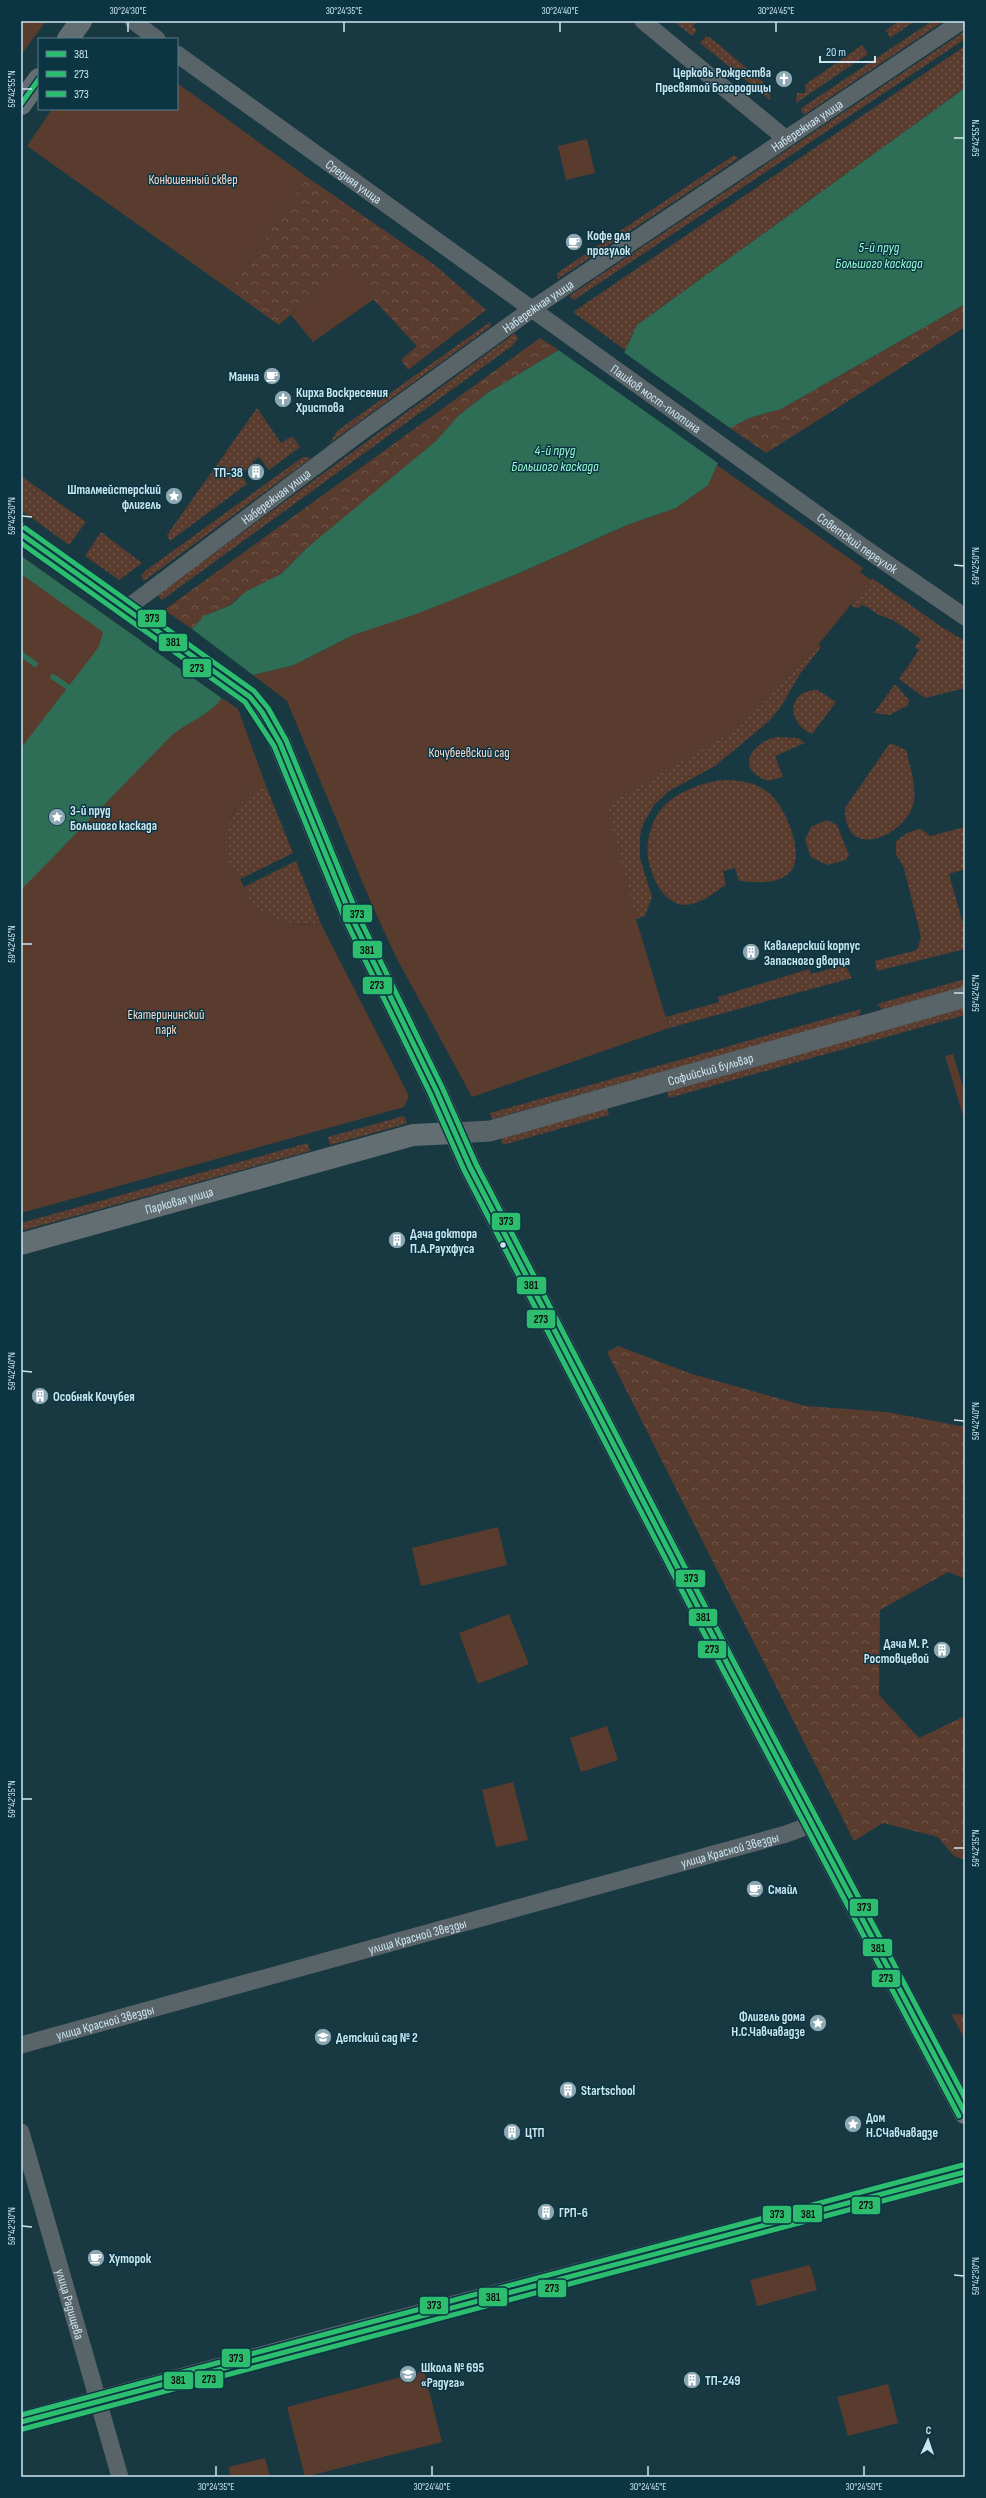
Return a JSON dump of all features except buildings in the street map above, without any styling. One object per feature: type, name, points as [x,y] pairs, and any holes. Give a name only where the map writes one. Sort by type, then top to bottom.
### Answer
[{"type":"main road","points":[[69,38],[81,21]]},
{"type":"main road","points":[[21,104],[38,80]]},
{"type":"main road","points":[[21,534],[242,691],[262,712],[280,743],[350,914],[436,1090],[470,1167],[965,2113]]},
{"type":"main road","name":"Парковая улица","points":[[21,1244],[413,1135],[455,1133]]},
{"type":"street","points":[[133,21],[156,38]]},
{"type":"street","points":[[643,21],[785,138]]},
{"type":"street","name":"Набережная улица","points":[[127,608],[357,435],[532,309],[785,138],[962,21]]},
{"type":"street","name":"Средняя улица","points":[[178,55],[532,309]]},
{"type":"street","name":"Пашков мост-плотина","points":[[532,309],[753,466]]},
{"type":"street","name":"Советский переулок","points":[[753,466],[869,552],[965,617]]},
{"type":"street","name":"Софийский бульвар","points":[[455,1133],[490,1131],[965,997]]},
{"type":"street","name":"улица Красной Звезды","points":[[21,2045],[778,1836],[813,1824]]},
{"type":"street","name":"улица Радищева","points":[[21,2132],[120,2477]]},
{"type":"street","points":[[21,2422],[324,2340],[965,2172]]},
{"type":"green space","points":[[21,21],[46,21],[21,55]]},
{"type":"green space","points":[[674,21],[697,21],[693,26],[697,30],[692,36]]},
{"type":"green space","points":[[899,21],[915,21],[890,38],[886,30]]},
{"type":"green space","points":[[932,21],[944,21],[804,115],[801,110],[803,107]]},
{"type":"green space","points":[[965,31],[965,39],[574,300],[569,296]]},
{"type":"green space","points":[[706,36],[711,38],[763,82],[762,91],[770,92],[770,100],[700,43]]},
{"type":"green space","points":[[862,45],[868,54],[796,103],[797,93],[805,93],[806,84]]},
{"type":"green space","points":[[965,46],[965,88],[637,325],[625,350],[573,312]]},
{"type":"green space","name":"Конюшенный сквер","points":[[178,84],[307,177],[230,290],[27,146],[51,110],[178,110]]},
{"type":"green space","points":[[587,139],[595,173],[566,180],[558,146]]},
{"type":"green space","points":[[734,155],[738,158],[558,279],[557,274],[560,271]]},
{"type":"green space","points":[[307,177],[436,266],[486,310],[408,370],[401,360],[417,346],[344,268],[279,325],[230,290]]},
{"type":"green space","points":[[344,267],[374,299],[313,342],[291,315]]},
{"type":"green space","points":[[965,304],[965,327],[766,453],[730,428],[749,418],[781,409]]},
{"type":"green space","points":[[490,322],[491,326],[330,443],[337,431]]},
{"type":"green space","points":[[515,333],[518,339],[512,346],[162,600],[157,595]]},
{"type":"green space","points":[[540,338],[559,350],[489,392],[459,415],[436,441],[386,484],[308,547],[281,574],[236,599],[231,605],[204,616],[192,629],[164,610]]},
{"type":"green space","points":[[257,408],[281,443],[292,436],[300,447],[269,470],[259,457],[252,462],[254,464],[241,473],[247,484],[170,541],[167,535]]},
{"type":"green space","points":[[303,457],[311,458],[144,581],[141,576],[145,571]]},
{"type":"green space","name":"Кочубеевский сад","points":[[717,465],[863,568],[860,572],[871,580],[818,645],[761,706],[733,731],[607,805],[636,919],[669,1028],[472,1097],[396,957],[372,905],[287,701],[253,675],[294,665],[353,635],[517,574],[627,525],[676,508],[708,485]]},
{"type":"green space","points":[[21,476],[86,522],[69,545],[21,510]]},
{"type":"green space","points":[[101,532],[142,563],[119,580],[85,556]]},
{"type":"green space","name":"Екатерининский парк","points":[[21,556],[238,709],[266,786],[254,792],[244,800],[231,819],[227,831],[226,843],[227,855],[231,868],[234,867],[250,899],[248,900],[264,913],[282,921],[291,923],[311,925],[321,924],[409,1096],[404,1107],[21,1213]]},
{"type":"green space","points":[[872,578],[943,628],[965,641],[965,688],[925,698],[899,679],[919,650],[915,647],[921,639],[896,622],[879,615],[865,606],[862,605],[857,609],[851,605]]},
{"type":"green space","points":[[818,645],[821,647],[800,674],[780,708],[769,721],[715,766],[669,791],[654,805],[643,824],[640,836],[640,858],[652,897],[645,916],[636,919],[606,805],[733,731],[761,706]]},
{"type":"green space","points":[[895,684],[909,700],[908,705],[890,715],[874,713]]},
{"type":"green space","points":[[817,690],[836,702],[812,734],[804,729],[798,722],[794,715],[794,708],[795,701],[800,695],[807,691]]},
{"type":"green space","points":[[776,737],[798,738],[805,743],[775,756],[783,777],[768,781],[758,776],[752,770],[749,764],[750,757],[759,745]]},
{"type":"green space","points":[[890,743],[906,750],[911,769],[914,801],[909,813],[901,824],[889,833],[877,838],[865,839],[855,835],[847,825],[845,808]]},
{"type":"green space","points":[[722,780],[734,780],[753,784],[764,789],[775,800],[788,820],[792,833],[796,857],[793,867],[787,875],[770,882],[739,881],[735,868],[723,871],[726,885],[707,898],[696,903],[685,905],[676,903],[661,891],[651,871],[647,851],[652,827],[661,810],[676,796],[691,788]]},
{"type":"green space","points":[[266,786],[293,853],[240,879],[234,867],[221,873],[220,827],[227,828],[237,808],[242,802],[252,793]]},
{"type":"green space","points":[[827,820],[837,825],[849,855],[846,860],[827,865],[811,857],[805,840],[811,827]]},
{"type":"green space","points":[[965,827],[965,869],[949,874],[965,931],[965,949],[877,971],[875,961],[917,950],[921,937],[904,868],[896,854],[896,842],[904,835],[921,829],[930,836]]},
{"type":"green space","points":[[296,861],[321,924],[311,925],[281,921],[263,913],[247,900],[249,899],[244,887]]},
{"type":"green space","points":[[845,965],[852,978],[669,1028],[666,1017],[719,1002],[718,997],[809,969],[811,974]]},
{"type":"green space","points":[[965,979],[965,987],[883,1010],[877,1004]]},
{"type":"green space","points":[[965,1007],[965,1015],[669,1098],[667,1091]]},
{"type":"green space","points":[[861,1009],[859,1017],[492,1119],[490,1113]]},
{"type":"green space","points":[[953,1054],[965,1093],[965,1122],[945,1056]]},
{"type":"green space","points":[[607,1107],[609,1115],[503,1145],[501,1137]]},
{"type":"green space","points":[[404,1116],[407,1123],[402,1125],[330,1145],[328,1137]]},
{"type":"green space","points":[[308,1143],[310,1151],[21,1231],[21,1223]]},
{"type":"green space","points":[[618,1346],[692,1374],[806,1406],[887,1412],[965,1427],[965,1579],[948,1572],[880,1610],[879,1695],[919,1738],[965,1716],[965,1860],[954,1856],[938,1837],[883,1823],[854,1841],[607,1352]]},
{"type":"green space","points":[[498,1527],[507,1565],[421,1586],[412,1548]]},
{"type":"green space","points":[[509,1614],[529,1664],[478,1684],[459,1633]]},
{"type":"green space","points":[[607,1726],[618,1760],[581,1772],[570,1738]]},
{"type":"green space","points":[[513,1782],[528,1840],[496,1847],[482,1790]]},
{"type":"green space","points":[[951,2014],[965,2015],[965,2039]]},
{"type":"green space","points":[[810,2265],[817,2290],[757,2306],[750,2280]]},
{"type":"green space","points":[[424,2371],[442,2442],[305,2477],[287,2407]]},
{"type":"green space","points":[[888,2384],[898,2423],[848,2436],[837,2397]]},
{"type":"green space","points":[[265,2458],[270,2477],[231,2477],[228,2467]]},
{"type":"water","name":"5-й пруд Большого каскада","points":[[965,88],[965,304],[781,409],[749,418],[730,428],[624,353],[637,325]]},
{"type":"water","name":"4-й пруд Большого каскада","points":[[559,350],[718,463],[708,485],[676,508],[627,525],[517,574],[419,613],[353,635],[294,665],[253,675],[192,629],[204,616],[231,605],[245,592],[281,574],[308,547],[436,441],[459,415],[489,392]]},
{"type":"water","name":"3-й пруд Большого каскада","points":[[21,556],[222,698],[205,714],[171,736],[21,890],[21,748],[92,656],[99,646],[103,632],[21,574]]},
{"type":"pier","points":[[560,348],[719,461],[720,464],[557,349]]},
{"type":"pier","points":[[622,351],[732,430],[729,430],[622,354]]},
{"type":"pier","points":[[142,639],[223,696],[223,699],[141,641]]},
{"type":"waterway","points":[[21,654],[35,664]]},
{"type":"waterway","points":[[53,677],[68,687]]},
{"type":"transit line","name":"381","points":[[21,104],[38,80]]},
{"type":"transit line","name":"373","points":[[25,528],[254,691],[268,708],[286,740],[356,911],[442,1087],[476,1164],[735,1664],[965,2098]]},
{"type":"transit line","name":"381","points":[[21,534],[250,697],[262,712],[280,743],[350,914],[436,1090],[470,1167],[729,1667],[965,2113]]},
{"type":"transit line","name":"273","points":[[21,543],[245,702],[274,746],[344,917],[430,1093],[464,1170],[723,1670],[959,2116]]},
{"type":"transit line","name":"373","points":[[21,2415],[963,2165]]},
{"type":"transit line","name":"381","points":[[21,2422],[965,2172]]},
{"type":"transit line","name":"273","points":[[23,2429],[965,2179]]},
{"type":"place","name":"Церковь Рождества Пресвятой Богородицы","points":[[784,79]]},
{"type":"place","name":"Кофе для прогулок","points":[[574,242]]},
{"type":"place","name":"Манна","points":[[272,376]]},
{"type":"place","name":"Кирха Воскресения Христова","points":[[283,399]]},
{"type":"place","name":"ТП-38","points":[[256,472]]},
{"type":"place","name":"Шталмейстерский флигель","points":[[174,496]]},
{"type":"place","name":"3-й пруд Большого каскада","points":[[57,817]]},
{"type":"place","name":"Кавалерский корпус Запасного дворца","points":[[751,952]]},
{"type":"place","name":"Дача доктора П.А.Раухфуса","points":[[397,1240]]},
{"type":"place","name":"Особняк Кочубея","points":[[40,1396]]},
{"type":"place","name":"Дача М. Р. Ростовцевой","points":[[942,1650]]},
{"type":"place","name":"Смайл","points":[[755,1889]]},
{"type":"place","name":"Флигель дома Н.С.Чавчавадзе","points":[[818,2023]]},
{"type":"place","name":"Детский сад № 2","points":[[323,2037]]},
{"type":"place","name":"Startschool","points":[[568,2090]]},
{"type":"place","name":"Дом Н.СЧавчавадзе","points":[[853,2124]]},
{"type":"place","name":"ЦТП","points":[[512,2132]]},
{"type":"place","name":"ГРП-6","points":[[546,2212]]},
{"type":"place","name":"Хуторок","points":[[96,2258]]},
{"type":"place","name":"Школа № 695 «Радуга»","points":[[408,2374]]},
{"type":"place","name":"ТП-249","points":[[692,2380]]}]
